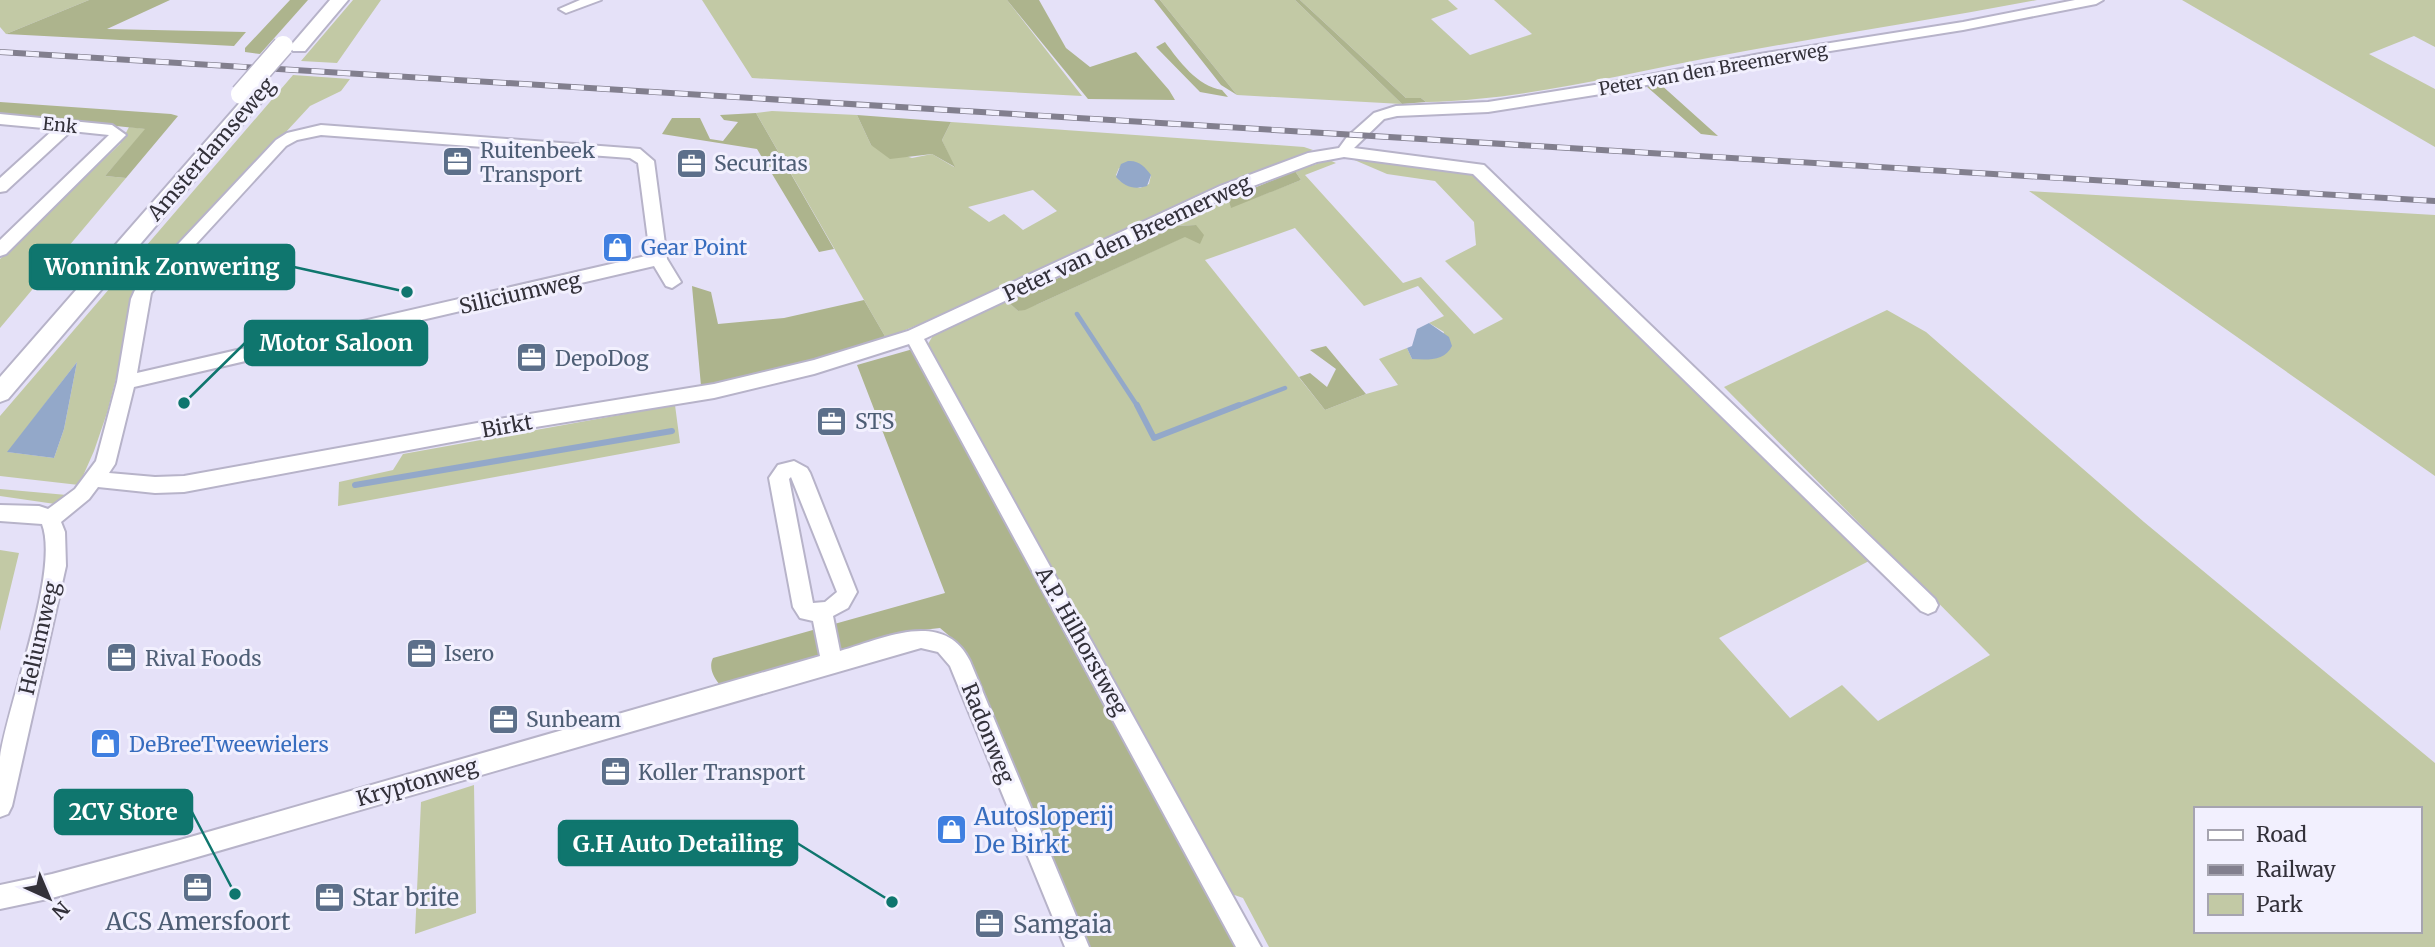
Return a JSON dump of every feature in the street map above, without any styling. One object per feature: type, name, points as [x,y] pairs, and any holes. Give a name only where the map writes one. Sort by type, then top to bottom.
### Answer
[{"type":"main road","name":"Amsterdamseweg","points":[[0,393],[291,46],[324,0]]},
{"type":"main road","name":"Amsterdamseweg","points":[[291,46],[339,0]]},
{"type":"main road","name":"Amsterdamseweg","points":[[0,368],[249,95]]},
{"type":"street","points":[[566,9],[594,0]]},
{"type":"street","name":"Peter van den Breemerweg","points":[[1344,152],[1352,140],[1379,116],[1396,111],[1488,107],[1607,88],[1760,58],[1963,26],[2096,0]]},
{"type":"street","points":[[0,134],[8,120]]},
{"type":"street","name":"Enk","points":[[0,250],[118,135],[112,130],[8,120]]},
{"type":"street","points":[[0,187],[66,126]]},
{"type":"street","points":[[0,513],[39,514],[50,519],[82,494],[94,479],[105,464],[126,382],[140,299],[144,290],[281,144],[292,136],[321,130],[634,153],[646,162],[659,259],[672,282]]},
{"type":"street","name":"Peter van den Breemerweg","points":[[914,336],[1226,190],[1314,157],[1344,152],[1478,169],[1928,604]]},
{"type":"street","name":"Siliciumweg","points":[[126,382],[659,259]]},
{"type":"street","name":"Birkt","points":[[94,479],[155,485],[197,481],[505,425],[714,391],[814,367],[914,336]]},
{"type":"street","name":"A.P. Hilhorstweg","points":[[914,336],[1249,947]]},
{"type":"street","points":[[794,469],[800,473],[826,538],[847,592],[845,600],[838,606],[807,612],[803,607],[779,478],[785,470],[794,469]]},
{"type":"street","name":"Heliumweg","points":[[0,806],[56,566],[55,532],[50,519]]},
{"type":"street","points":[[793,549],[826,538]]},
{"type":"street","points":[[822,611],[832,662]]},
{"type":"street","name":"Kryptonweg","points":[[0,897],[52,886],[180,850],[913,639],[941,640]]},
{"type":"street","name":"Radonweg","points":[[941,640],[959,661],[1077,947]]},
{"type":"green space","points":[[0,0],[89,0],[6,34],[0,27]]},
{"type":"green space","points":[[89,0],[170,0],[107,29],[246,32],[234,46],[6,34]]},
{"type":"green space","points":[[290,0],[308,0],[260,54],[245,52],[245,48]]},
{"type":"green space","points":[[353,0],[381,0],[337,63],[301,61]]},
{"type":"green space","points":[[702,0],[1007,0],[1082,96],[752,78]]},
{"type":"green space","points":[[1007,0],[1039,0],[1066,48],[1090,67],[1136,52],[1175,100],[1088,99]]},
{"type":"green space","points":[[1154,0],[1160,0],[1237,95],[1221,85]]},
{"type":"green space","points":[[1160,0],[1295,0],[1402,104],[1237,95]]},
{"type":"green space","points":[[1295,0],[1300,0],[1406,98],[1421,98],[1426,102],[1402,104]]},
{"type":"green space","points":[[1300,0],[1448,0],[1458,9],[1431,19],[1470,55],[1532,34],[1494,0],[2037,0],[1749,50],[1533,92],[1426,102],[1421,98],[1406,98]]},
{"type":"green space","points":[[2182,0],[2435,0],[2435,47],[2414,36],[2369,54],[2435,89],[2435,147]]},
{"type":"green space","points":[[1165,42],[1197,78],[1222,90],[1228,97],[1200,92],[1156,47]]},
{"type":"green space","points":[[293,75],[350,79],[341,91],[310,106],[139,291],[107,413],[79,485],[0,476],[0,416]],"holes":[[[77,362],[64,429],[54,458],[8,452]]]},
{"type":"green space","points":[[1659,83],[1718,136],[1701,134],[1646,86]]},
{"type":"green space","points":[[0,102],[178,116],[126,178],[105,176],[145,129],[0,114]]},
{"type":"green space","points":[[772,111],[857,115],[871,145],[912,158],[932,154],[954,167],[942,140],[951,122],[1304,147],[1313,150],[1261,170],[961,307],[886,338],[756,113]],"holes":[[[1119,168],[1151,175],[1149,184],[1140,188],[1120,181],[1116,175]],[[1033,190],[1057,211],[1023,230],[1004,214],[989,222],[968,207]]]},
{"type":"green space","points":[[756,113],[834,249],[819,252],[757,149],[662,134],[672,118],[700,118],[710,139],[723,141],[738,122],[724,120],[720,115]]},
{"type":"green space","points":[[857,115],[951,122],[942,140],[955,167],[932,154],[890,159],[871,145]]},
{"type":"green space","points":[[129,127],[146,129],[105,176],[126,178],[0,328],[0,259],[120,144]]},
{"type":"green space","points":[[1352,159],[1473,173],[1869,561],[1719,638],[1790,718],[1842,685],[1878,721],[1990,655],[1724,387],[1887,310],[1926,332],[2144,522],[2435,763],[2435,947],[1269,947],[1243,898],[1226,892],[928,344],[935,332],[1007,301],[1018,311],[1038,304],[1186,236],[1196,225],[1174,226],[1228,199],[1231,207],[1301,180],[1295,171],[1329,160],[1336,163],[1305,175],[1403,283],[1421,277],[1474,334],[1503,319],[1445,261],[1476,245],[1474,222],[1435,181],[1387,174]],"holes":[[[1295,228],[1364,306],[1418,286],[1444,316],[1429,323],[1444,332],[1433,359],[1412,359],[1407,348],[1379,359],[1398,385],[1325,410],[1205,260]]]},
{"type":"green space","points":[[1295,171],[1301,180],[1231,208],[1228,199]]},
{"type":"green space","points":[[2029,191],[2435,215],[2435,476]]},
{"type":"green space","points":[[1196,225],[1204,235],[1200,244],[1185,237],[1025,310],[1018,311],[1007,301],[1174,226]]},
{"type":"green space","points":[[692,286],[711,292],[718,324],[784,318],[864,300],[886,338],[796,365],[701,386]]},
{"type":"green space","points":[[1326,346],[1366,394],[1325,410],[1299,377],[1310,373],[1327,387],[1336,369],[1310,350]]},
{"type":"green space","points":[[913,349],[1245,947],[1087,947],[960,645],[940,628],[922,630],[721,686],[714,676],[711,669],[713,658],[945,593],[857,365]]},
{"type":"green space","points":[[675,405],[680,443],[338,506],[339,482],[393,470],[403,454]]},
{"type":"green space","points":[[0,489],[67,495],[55,504],[0,496]]},
{"type":"green space","points":[[0,550],[19,553],[0,631]]},
{"type":"green space","points":[[474,785],[476,913],[415,934],[421,802]]},
{"type":"water","points":[[1128,161],[1139,163],[1151,175],[1147,186],[1130,187],[1116,177],[1121,164]]},
{"type":"water","points":[[1429,323],[1449,337],[1452,346],[1440,357],[1412,359],[1407,348],[1412,346],[1417,329]]},
{"type":"water","points":[[77,362],[64,429],[54,458],[7,452]]},
{"type":"waterway","points":[[1077,314],[1138,407]]},
{"type":"waterway","points":[[1235,407],[1285,388]]},
{"type":"waterway","points":[[1137,405],[1154,438],[1239,405]]},
{"type":"waterway","points":[[355,485],[672,431]]},
{"type":"railway","points":[[0,52],[2435,201]]},
{"type":"place","name":"Ruitenbeek Transport","points":[[457,162]]},
{"type":"place","name":"Securitas","points":[[691,163]]},
{"type":"place","name":"Gear Point","points":[[618,247]]},
{"type":"place","name":"Wonnink Zonwering","points":[[407,292]]},
{"type":"place","name":"DepoDog","points":[[532,358]]},
{"type":"place","name":"Motor Saloon","points":[[184,403]]},
{"type":"place","name":"STS","points":[[832,421]]},
{"type":"place","name":"Isero","points":[[421,653]]},
{"type":"place","name":"Rival Foods","points":[[122,658]]},
{"type":"place","name":"Sunbeam","points":[[503,719]]},
{"type":"place","name":"DeBreeTweewielers","points":[[106,744]]},
{"type":"place","name":"Koller Transport","points":[[615,772]]},
{"type":"place","name":"Autosloperij De Birkt","points":[[951,830]]},
{"type":"place","name":"ACS Amersfoort","points":[[198,887]]},
{"type":"place","name":"2CV Store","points":[[235,894]]},
{"type":"place","name":"Star brite","points":[[329,897]]},
{"type":"place","name":"G.H Auto Detailing","points":[[892,902]]},
{"type":"place","name":"Samgaia","points":[[990,924]]}]
